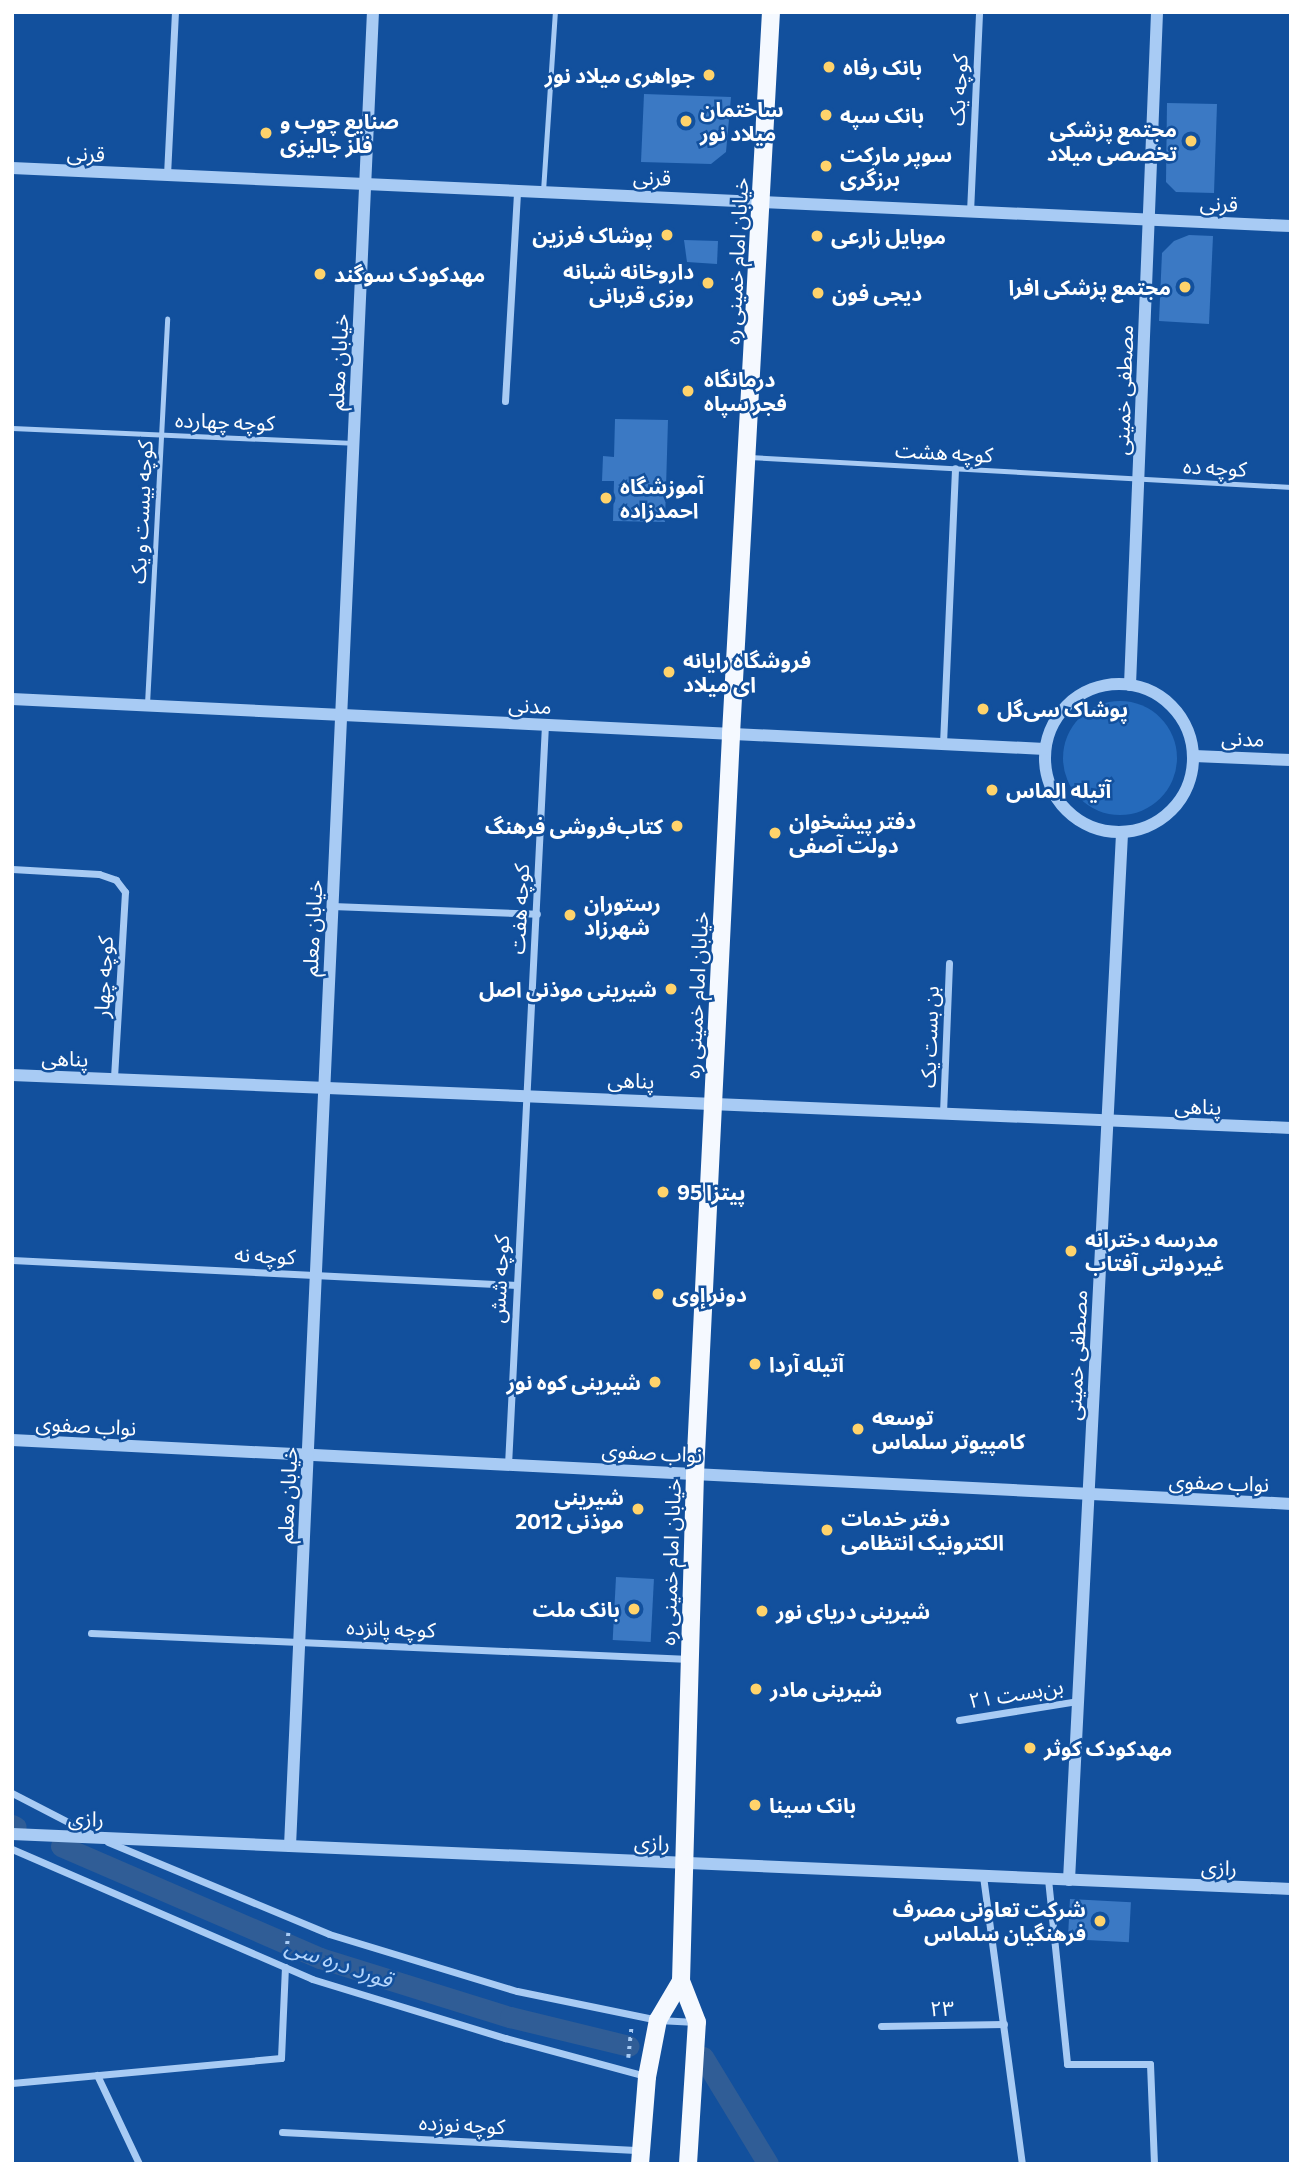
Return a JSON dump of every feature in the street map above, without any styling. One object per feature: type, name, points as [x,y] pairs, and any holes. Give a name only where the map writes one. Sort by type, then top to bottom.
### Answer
[{"type":"main road","name":"خیابان امام خمینی ره","points":[[681,1981],[695,1474],[731,734],[763,201],[771,12]]},
{"type":"main road","points":[[640,2157],[647,2077],[658,2020],[681,1981]]},
{"type":"main road","points":[[681,1981],[697,2022],[688,2164]]},
{"type":"street","points":[[167,176],[175,12]]},
{"type":"street","name":"خیابان معلم","points":[[290,1846],[373,12]]},
{"type":"street","name":"کوچه یک","points":[[970,212],[979,12]]},
{"type":"street","name":"مصطفی خمینی","points":[[1130,685],[1157,12]]},
{"type":"street","name":"قرنی","points":[[12,169],[1291,226]]},
{"type":"street","points":[[505,401],[517,191]]},
{"type":"street","points":[[943,744],[955,468]]},
{"type":"street","points":[[1114,684],[1130,685],[1154,692],[1170,704],[1183,719],[1194,755],[1192,777],[1184,795],[1172,811],[1156,823],[1122,832],[1092,827],[1072,816],[1057,798],[1047,777],[1045,749],[1059,714],[1074,699],[1093,689],[1114,684]]},
{"type":"street","name":"مدنی","points":[[12,699],[1045,749]]},
{"type":"street","name":"کوچه هفت","points":[[525,1096],[537,914],[545,725]]},
{"type":"street","name":"مدنی","points":[[1194,755],[1291,760]]},
{"type":"street","name":"مصطفی خمینی","points":[[1069,1880],[1122,832]]},
{"type":"street","name":"کوچه چهار","points":[[12,869],[99,874],[117,880],[125,892],[114,1079]]},
{"type":"street","points":[[332,905],[537,914]]},
{"type":"street","name":"بن بست یک","points":[[943,1113],[949,963]]},
{"type":"street","name":"پناهی","points":[[12,1074],[1291,1128]]},
{"type":"street","name":"کوچه شش","points":[[508,1465],[525,1096]]},
{"type":"street","name":"کوچه نه","points":[[12,1261],[516,1285]]},
{"type":"street","name":"نواب صفوی","points":[[12,1440],[1088,1496],[1291,1504]]},
{"type":"street","name":"کوچه پانزده","points":[[92,1633],[690,1659]]},
{"type":"street","name":"بن‌بست ۲۱","points":[[959,1720],[1078,1701]]},
{"type":"street","points":[[12,1793],[97,1838],[329,1934],[517,1991],[658,2020],[697,2022]]},
{"type":"street","name":"رازی","points":[[12,1834],[1291,1889]]},
{"type":"street","points":[[12,1849],[313,1979],[505,2038],[647,2077]]},
{"type":"street","points":[[983,1876],[1021,2164]]},
{"type":"street","points":[[1048,1879],[1067,2064],[1150,2064],[1154,2164]]},
{"type":"street","points":[[12,2083],[281,2058],[285,1966]]},
{"type":"street","name":"۲۳","points":[[881,2026],[1004,2024]]},
{"type":"street","points":[[97,2075],[139,2164]]},
{"type":"street","name":"کوچه نوزده","points":[[282,2132],[640,2157]]},
{"type":"lane","points":[[543,193],[555,12]]},
{"type":"lane","name":"کوچه بیست و یک","points":[[147,705],[167,319]]},
{"type":"lane","name":"کوچه چهارده","points":[[12,428],[353,443]]},
{"type":"lane","name":"کوچه هشت","points":[[748,457],[1138,479]]},
{"type":"lane","name":"کوچه ده","points":[[1138,479],[1291,487]]},
{"type":"path","points":[[285,1966],[289,1930]]},
{"type":"path","points":[[626,2069],[632,2017]]},
{"type":"shaded area","points":[[1120,701],[1142,705],[1160,718],[1173,736],[1177,758],[1173,780],[1160,798],[1142,811],[1120,815],[1098,811],[1080,798],[1067,780],[1063,758],[1067,736],[1080,718],[1098,705]]},
{"type":"building","name":"ساختمان میلاد نور","points":[[644,94],[731,97],[726,152],[711,164],[641,162]]},
{"type":"building","name":"مجتمع پزشکی تخصصی میلاد","points":[[1167,103],[1217,104],[1214,193],[1176,192],[1166,182]]},
{"type":"building","name":"مجتمع پزشکی افرا","points":[[1189,235],[1213,236],[1209,324],[1159,321],[1162,253],[1174,241]]},
{"type":"building","points":[[684,240],[718,241],[717,264],[687,262]]},
{"type":"building","points":[[615,419],[668,420],[665,522],[613,521],[614,481],[602,481],[603,456],[614,457]]},
{"type":"building","name":"بانک ملت","points":[[616,1577],[654,1579],[651,1642],[613,1640]]},
{"type":"building","name":"شرکت تعاونی مصرف فرهنگیان سلماس","points":[[1070,1899],[1131,1902],[1129,1942],[1068,1939]]},
{"type":"waterway","name":"قورد دره سی","points":[[12,1825],[16,1827]]},
{"type":"waterway","name":"قورد دره سی","points":[[61,1846],[320,1958],[510,2017],[629,2046]]},
{"type":"waterway","name":"قورد دره سی","points":[[703,2057],[768,2164]]},
{"type":"place","name":"بانک رفاه","points":[[829,67]]},
{"type":"place","name":"جواهری میلاد نور","points":[[709,75]]},
{"type":"place","name":"بانک سپه","points":[[826,115]]},
{"type":"place","name":"ساختمان میلاد نور","points":[[686,121]]},
{"type":"place","name":"صنایع چوب و فلز جالیزی","points":[[266,133]]},
{"type":"place","name":"مجتمع پزشکی تخصصی میلاد","points":[[1191,141]]},
{"type":"place","name":"سوپر مارکت برزگری","points":[[826,166]]},
{"type":"place","name":"پوشاک فرزین","points":[[667,235]]},
{"type":"place","name":"موبایل زارعی","points":[[817,236]]},
{"type":"place","name":"مهدکودک سوگند","points":[[320,274]]},
{"type":"place","name":"داروخانه شبانه روزی قربانی","points":[[708,283]]},
{"type":"place","name":"مجتمع پزشکی افرا","points":[[1185,287]]},
{"type":"place","name":"دیجی فون","points":[[818,293]]},
{"type":"place","name":"درمانگاه فجر سپاه","points":[[688,391]]},
{"type":"place","name":"آموزشگاه احمدزاده","points":[[606,498]]},
{"type":"place","name":"فروشگاه رایانه ای میلاد","points":[[669,672]]},
{"type":"place","name":"پوشاک سی‌گل","points":[[983,709]]},
{"type":"place","name":"آتیله الماس","points":[[992,790]]},
{"type":"place","name":"کتاب‌فروشی فرهنگ","points":[[677,826]]},
{"type":"place","name":"دفتر پیشخوان دولت آصفی","points":[[775,833]]},
{"type":"place","name":"رستوران شهرزاد","points":[[570,915]]},
{"type":"place","name":"شیرینی موذنی اصل","points":[[671,989]]},
{"type":"place","name":"پیتزا 95","points":[[663,1192]]},
{"type":"place","name":"مدرسه دخترانه غیردولتی آفتاب","points":[[1071,1251]]},
{"type":"place","name":"دونر إوی","points":[[658,1294]]},
{"type":"place","name":"آتیله آردا","points":[[755,1364]]},
{"type":"place","name":"شیرینی کوه نور","points":[[655,1382]]},
{"type":"place","name":"توسعه کامپیوتر سلماس","points":[[858,1429]]},
{"type":"place","name":"شیرینی موذنی 2012","points":[[638,1509]]},
{"type":"place","name":"دفتر خدمات الکترونیک انتظامی","points":[[827,1530]]},
{"type":"place","name":"بانک ملت","points":[[634,1609]]},
{"type":"place","name":"شیرینی دریای نور","points":[[762,1611]]},
{"type":"place","name":"شیرینی مادر","points":[[756,1689]]},
{"type":"place","name":"مهدکودک کوثر","points":[[1030,1748]]},
{"type":"place","name":"بانک سینا","points":[[755,1805]]},
{"type":"place","name":"شرکت تعاونی مصرف فرهنگیان سلماس","points":[[1100,1921]]}]
